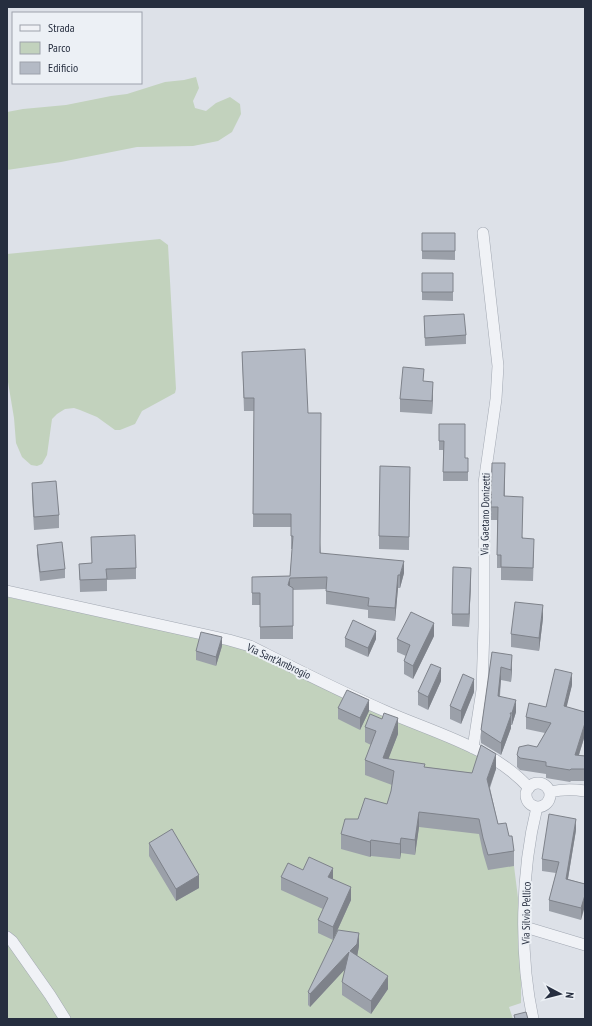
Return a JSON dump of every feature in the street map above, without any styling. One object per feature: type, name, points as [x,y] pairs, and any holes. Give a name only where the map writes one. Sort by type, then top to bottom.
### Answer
[{"type":"street","name":"Via Gaetano Donizetti","points":[[473,748],[482,690],[484,627],[484,483],[496,399],[498,366],[483,233]]},
{"type":"street","name":"Via Sant'Ambrogio","points":[[7,591],[214,636],[250,646],[384,710],[485,753],[505,766],[529,788]]},
{"type":"street","points":[[539,783],[546,786],[550,792],[547,803],[544,806],[537,807],[532,805],[527,799],[526,795],[532,785],[539,783]]},
{"type":"street","points":[[550,792],[572,789],[585,791]]},
{"type":"street","name":"Via Silvio Pellico","points":[[533,1019],[526,978],[525,890],[537,807]]},
{"type":"street","points":[[525,927],[585,945]]},
{"type":"street","points":[[7,936],[50,995],[64,1019]]},
{"type":"green space","points":[[196,77],[199,88],[193,101],[195,108],[206,111],[216,103],[230,97],[240,104],[241,114],[232,132],[218,141],[193,146],[137,147],[61,162],[7,170],[7,112],[66,105],[127,94],[165,82]]},
{"type":"green space","points":[[160,239],[168,245],[175,393],[142,411],[135,424],[120,430],[115,430],[97,417],[80,410],[74,408],[65,409],[52,419],[47,455],[42,464],[37,466],[31,465],[22,457],[16,443],[14,418],[7,376],[7,254]]},
{"type":"green space","points":[[7,597],[240,645],[487,758],[497,765],[487,794],[498,839],[512,851],[518,898],[521,954],[521,1003],[509,1007],[513,1019],[7,1019]]},
{"type":"building","points":[[422,233],[455,233],[455,251],[422,251]]},
{"type":"building","points":[[422,273],[453,273],[453,292],[422,292]]},
{"type":"building","points":[[464,314],[466,335],[425,338],[424,316]]},
{"type":"building","points":[[305,349],[308,413],[321,413],[320,553],[404,561],[400,575],[398,575],[395,608],[368,606],[369,598],[326,591],[327,577],[290,578],[288,585],[293,588],[293,626],[260,627],[260,593],[252,593],[252,577],[290,576],[293,536],[291,536],[291,514],[253,514],[254,398],[244,398],[242,352]]},
{"type":"building","points":[[403,367],[424,369],[423,381],[433,382],[432,401],[400,399]]},
{"type":"building","points":[[439,424],[465,424],[465,458],[468,458],[468,472],[443,472],[444,441],[439,441]]},
{"type":"building","points":[[492,463],[505,463],[504,496],[523,497],[522,538],[534,539],[533,568],[501,567],[501,555],[497,555],[498,507],[491,507]]},
{"type":"building","points":[[380,466],[410,467],[409,537],[379,536]]},
{"type":"building","points":[[56,481],[59,515],[34,517],[32,483]]},
{"type":"building","points":[[135,535],[136,568],[106,569],[107,579],[80,580],[79,564],[92,563],[91,537]]},
{"type":"building","points":[[62,542],[65,569],[40,572],[37,545]]},
{"type":"building","points":[[453,567],[471,568],[469,614],[452,614]]},
{"type":"building","points":[[515,602],[543,605],[539,638],[511,634]]},
{"type":"building","points":[[411,612],[434,623],[413,666],[404,661],[410,645],[397,639]]},
{"type":"building","points":[[353,620],[376,631],[368,648],[345,638]]},
{"type":"building","points":[[201,632],[222,637],[216,657],[196,651]]},
{"type":"building","points":[[492,652],[512,655],[511,670],[501,667],[498,696],[516,700],[512,713],[510,713],[511,715],[501,743],[481,730]]},
{"type":"building","points":[[431,664],[441,668],[428,697],[418,692]]},
{"type":"building","points":[[555,669],[572,673],[564,706],[585,712],[585,723],[575,755],[585,756],[585,769],[570,770],[546,766],[546,762],[520,758],[517,755],[519,747],[528,745],[537,747],[551,723],[526,717],[529,703],[546,707]]},
{"type":"building","points":[[463,674],[474,679],[461,711],[450,706]]},
{"type":"building","points":[[347,690],[369,700],[360,718],[338,708]]},
{"type":"building","points":[[384,713],[398,718],[383,758],[425,764],[424,767],[472,773],[481,745],[496,754],[487,779],[498,824],[506,823],[509,836],[512,836],[514,851],[488,855],[479,819],[419,812],[415,840],[401,838],[400,844],[371,840],[370,842],[341,834],[345,819],[358,819],[365,798],[387,804],[391,791],[394,771],[365,760],[376,731],[365,727],[370,714],[382,719]]},
{"type":"building","points":[[549,814],[576,819],[566,879],[585,884],[585,895],[581,908],[549,900],[559,862],[542,859]]},
{"type":"building","points":[[172,829],[199,875],[176,889],[149,843]]},
{"type":"building","points":[[309,857],[333,868],[328,877],[351,887],[333,927],[318,920],[328,898],[281,877],[288,863],[303,870]]},
{"type":"building","points":[[338,930],[359,933],[357,944],[350,951],[388,976],[371,1001],[342,982],[349,952],[310,994],[308,992]]},
{"type":"building","points":[[526,1012],[528,1019],[515,1019],[514,1015]]}]
